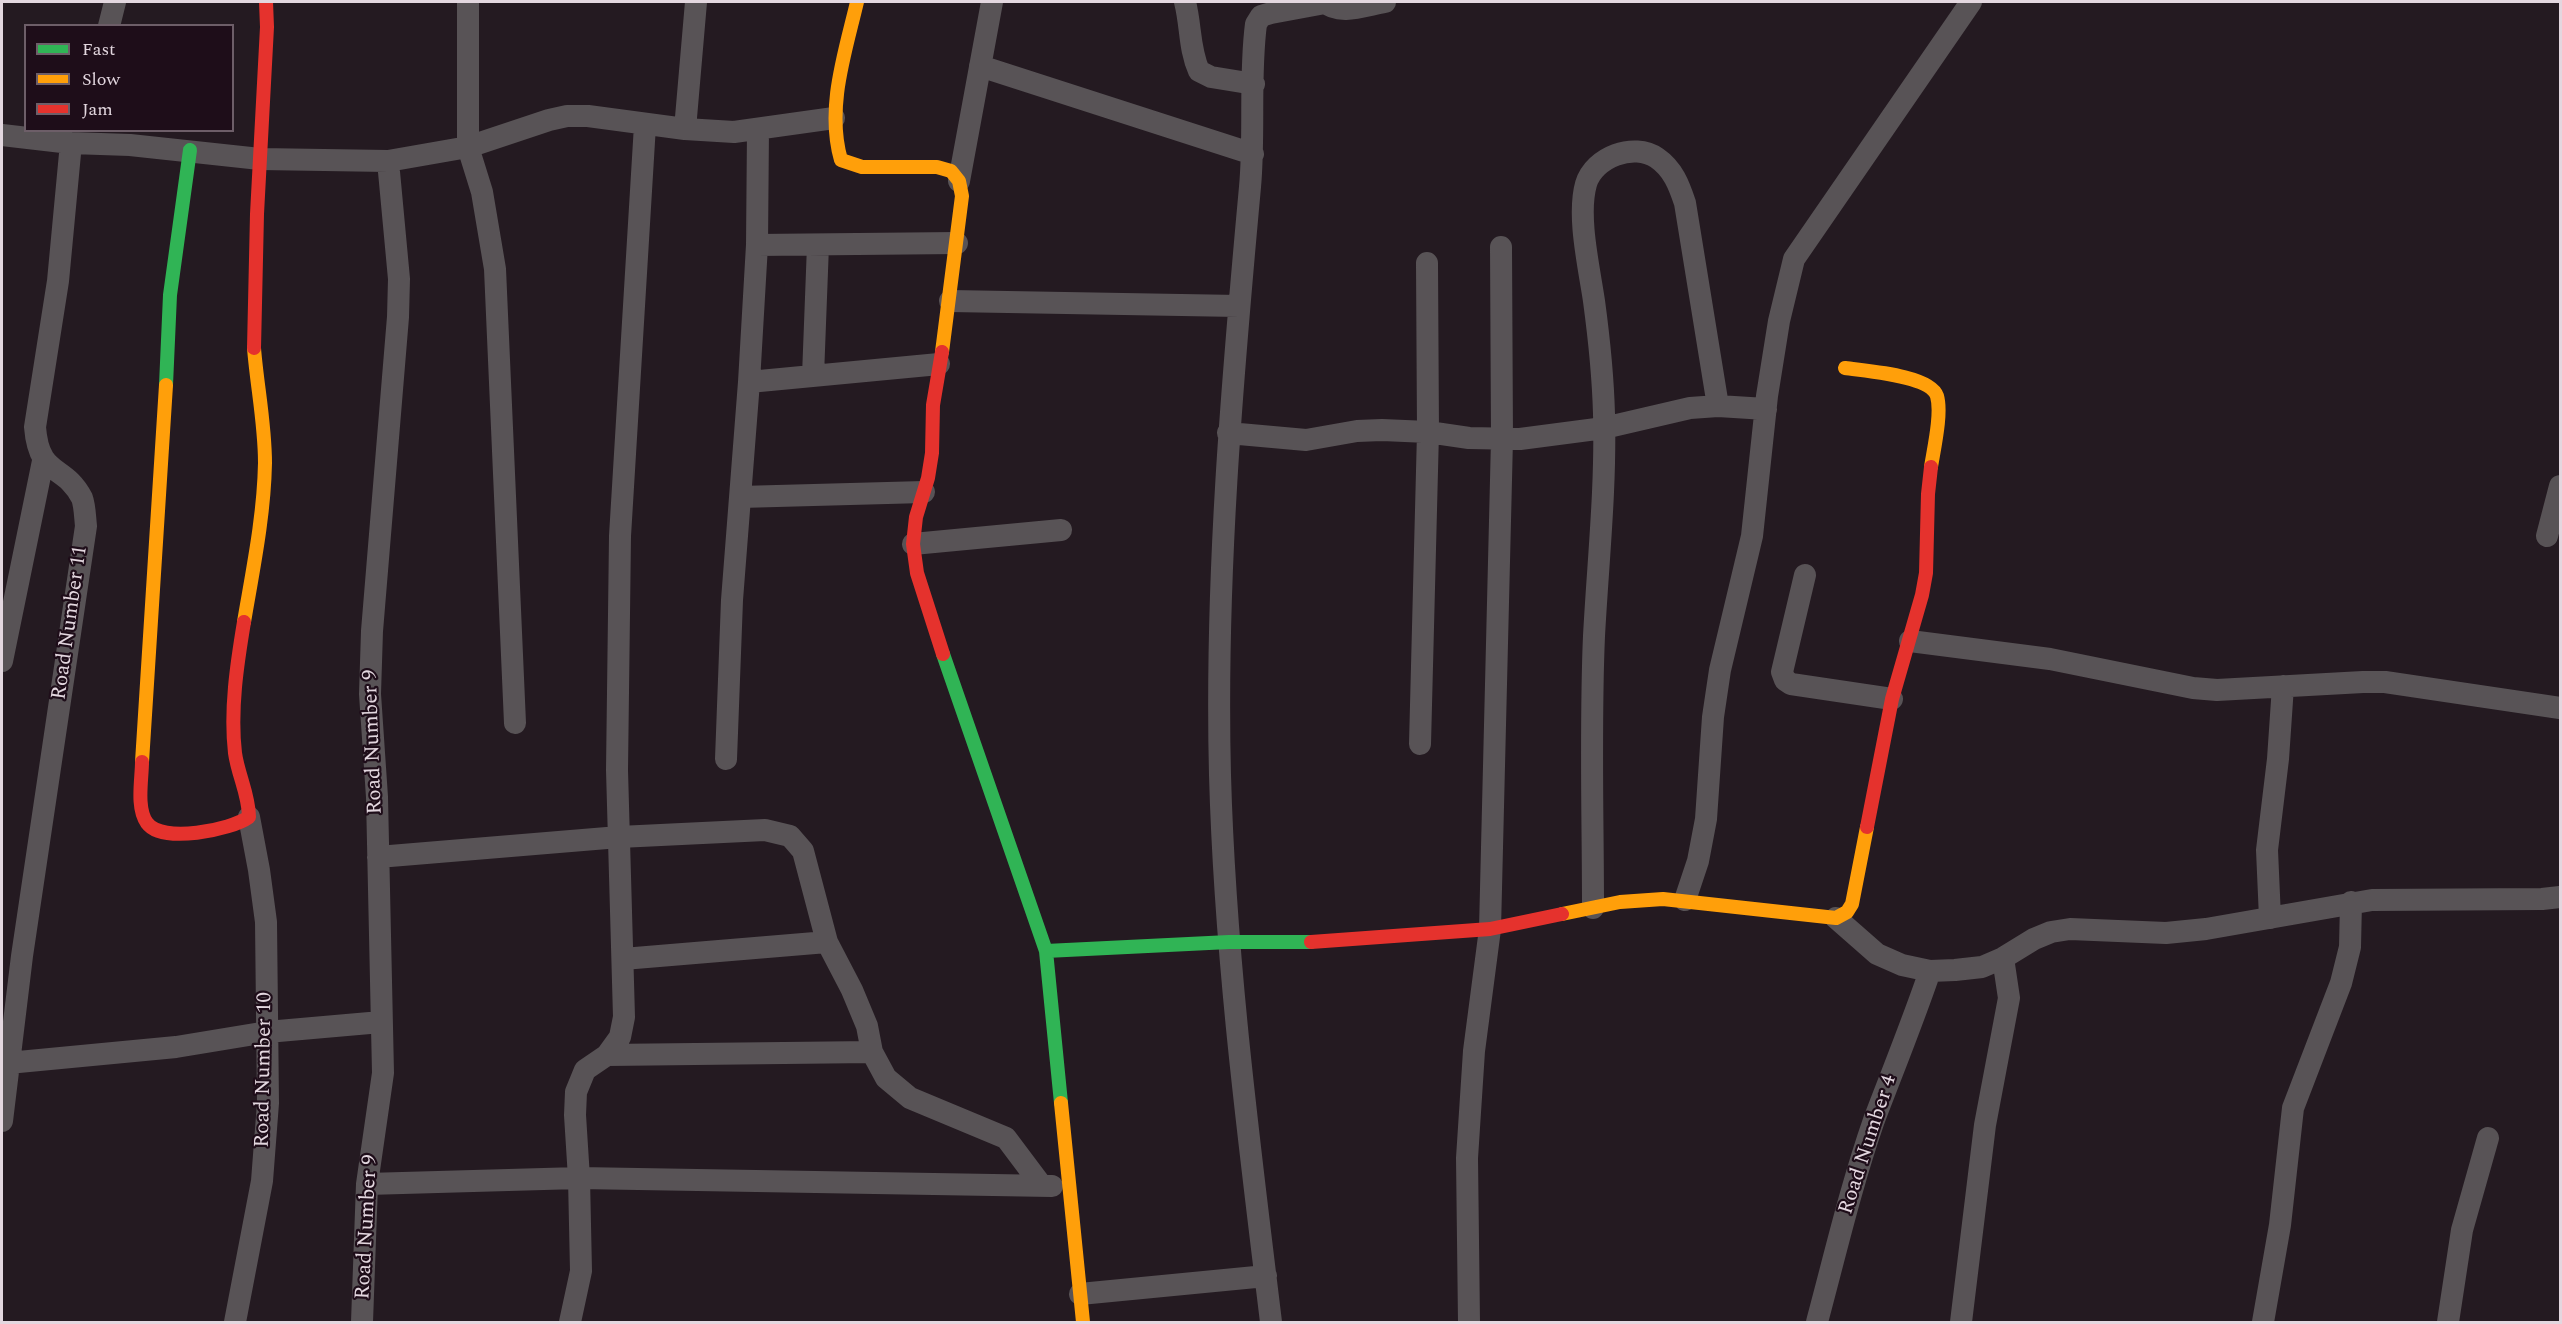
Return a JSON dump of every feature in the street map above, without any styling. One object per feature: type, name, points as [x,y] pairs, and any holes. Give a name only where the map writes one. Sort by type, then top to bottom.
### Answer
[{"type":"street","points":[[110,24],[115,2]]},
{"type":"street","points":[[190,150],[170,294],[162,475],[143,724],[141,803],[146,822],[158,832],[175,835],[238,824],[249,817],[250,801],[241,782],[236,761],[234,727],[236,679],[260,527],[265,479],[265,430],[254,329],[267,27],[266,2]]},
{"type":"street","points":[[468,2],[468,147],[482,192],[495,270],[515,723]]},
{"type":"street","points":[[685,129],[696,2]]},
{"type":"street","points":[[857,2],[834,118],[835,147],[841,160],[862,167],[937,167],[951,171],[959,181]]},
{"type":"street","points":[[992,2],[959,181],[962,196],[957,243],[933,405],[933,453],[916,517],[913,544],[917,573],[925,601],[1046,951],[1083,1323]]},
{"type":"street","points":[[1185,2],[1190,24],[1191,45],[1200,71],[1211,77],[1254,84]]},
{"type":"street","points":[[1271,1323],[1229,942],[1220,774],[1221,602],[1228,433],[1253,154],[1254,37],[1256,24],[1262,16],[1325,2],[1335,9],[1350,9],[1385,2]]},
{"type":"street","points":[[1685,900],[1698,861],[1706,819],[1713,717],[1720,670],[1752,536],[1766,409],[1779,321],[1794,259],[1971,2]]},
{"type":"street","points":[[980,66],[1253,154]]},
{"type":"street","points":[[2,135],[79,139],[260,159],[388,161],[468,147],[567,116],[734,132],[834,118]]},
{"type":"street","points":[[570,1323],[581,1270],[576,1092],[585,1070],[607,1055],[620,1036],[624,1017],[617,770],[620,536],[645,125]]},
{"type":"street","points":[[726,759],[732,600],[757,245],[758,130]]},
{"type":"street","points":[[2,661],[43,461],[37,446],[35,427],[79,139]]},
{"type":"street","points":[[1593,908],[1594,639],[1604,479],[1604,428],[1598,333],[1586,239],[1584,202],[1586,183],[1592,171],[1606,159],[1622,152],[1639,150],[1653,155],[1667,165],[1678,184],[1685,203],[1718,406]]},
{"type":"street","name":"Road Number 9","points":[[362,1323],[367,1184],[383,1073],[377,797],[370,694],[372,631],[397,329],[399,279],[388,161]]},
{"type":"street","points":[[757,245],[957,243]]},
{"type":"street","points":[[813,376],[818,245]]},
{"type":"street","points":[[1469,1323],[1468,1146],[1474,1051],[1490,929],[1502,439],[1501,247]]},
{"type":"street","points":[[1420,744],[1428,432],[1427,262]]},
{"type":"street","points":[[950,301],[1239,306]]},
{"type":"street","points":[[749,382],[939,364]]},
{"type":"street","points":[[1046,951],[1229,942],[1324,942],[1490,929],[1620,902],[1663,899],[1836,918],[1845,915],[1850,910],[1854,895],[1892,699],[1910,641],[1926,573],[1928,494],[1938,412],[1937,396],[1930,386],[1917,380],[1845,368]]},
{"type":"street","points":[[1228,433],[1287,440],[1329,437],[1358,431],[1428,432],[1502,439],[1539,438],[1604,428],[1690,408],[1718,406],[1766,409]]},
{"type":"street","name":"Road Number 11","points":[[2,1121],[23,945],[86,526],[83,500],[71,483],[43,461]]},
{"type":"street","points":[[2547,536],[2560,486]]},
{"type":"street","points":[[740,497],[924,492]]},
{"type":"street","points":[[913,544],[1061,530]]},
{"type":"street","points":[[1804,575],[1782,672],[1785,680],[1791,684],[1892,699]]},
{"type":"street","points":[[1910,641],[2050,659],[2193,688],[2217,690],[2385,682],[2560,708]]},
{"type":"street","points":[[2270,918],[2267,850],[2278,759],[2283,686]]},
{"type":"street","name":"Road Number 10","points":[[235,1323],[261,1181],[267,1103],[266,922],[260,870],[249,817]]},
{"type":"street","points":[[378,857],[619,837],[765,830],[790,836],[803,850],[826,942],[852,990],[867,1026],[872,1052],[886,1078],[910,1098],[1006,1138],[1042,1186]]},
{"type":"street","points":[[1836,918],[1877,954],[1902,965],[1930,971],[1982,967],[2050,932],[2070,929],[2166,933],[2372,900],[2560,897]]},
{"type":"street","points":[[2263,1323],[2280,1225],[2292,1108],[2342,983],[2350,947],[2351,902]]},
{"type":"street","points":[[623,959],[826,942]]},
{"type":"street","points":[[1961,1323],[1985,1125],[2009,998],[2003,958]]},
{"type":"street","name":"Road Number 4","points":[[1817,1323],[1846,1212],[1874,1122],[1930,971]]},
{"type":"street","points":[[8,1064],[176,1047],[267,1032],[381,1022]]},
{"type":"street","points":[[607,1055],[872,1052]]},
{"type":"street","points":[[2448,1323],[2462,1230],[2488,1138]]},
{"type":"street","points":[[367,1184],[579,1178],[1070,1186]]},
{"type":"street","points":[[1080,1294],[1266,1276]]},
{"type":"traffic: fast","points":[[166,385],[170,295],[190,150]]},
{"type":"traffic: fast","points":[[943,654],[1046,951],[1061,1103]]},
{"type":"traffic: fast","points":[[1046,951],[1229,942],[1311,942]]},
{"type":"traffic: slow","points":[[857,2],[836,101],[835,121],[841,160],[862,167],[937,167],[951,171],[959,181],[962,196],[942,352]]},
{"type":"traffic: slow","points":[[244,622],[260,523],[265,463],[254,348]]},
{"type":"traffic: slow","points":[[1845,368],[1896,375],[1922,383],[1932,389],[1937,396],[1939,412],[1931,467]]},
{"type":"traffic: slow","points":[[142,762],[166,385]]},
{"type":"traffic: slow","points":[[1562,914],[1620,902],[1663,899],[1836,918],[1847,912],[1852,904],[1867,827]]},
{"type":"traffic: slow","points":[[1061,1103],[1083,1322]]},
{"type":"traffic: jam","points":[[254,348],[257,214],[267,27],[266,2]]},
{"type":"traffic: jam","points":[[942,352],[933,405],[932,453],[928,478],[916,517],[913,544],[917,573],[943,654]]},
{"type":"traffic: jam","points":[[1867,827],[1892,699],[1922,595],[1926,573],[1931,467]]},
{"type":"traffic: jam","points":[[142,762],[140,793],[142,810],[147,823],[155,829],[167,833],[197,833],[228,826],[249,817],[236,761],[233,720],[244,622]]},
{"type":"traffic: jam","points":[[1311,942],[1490,929],[1562,914]]}]
